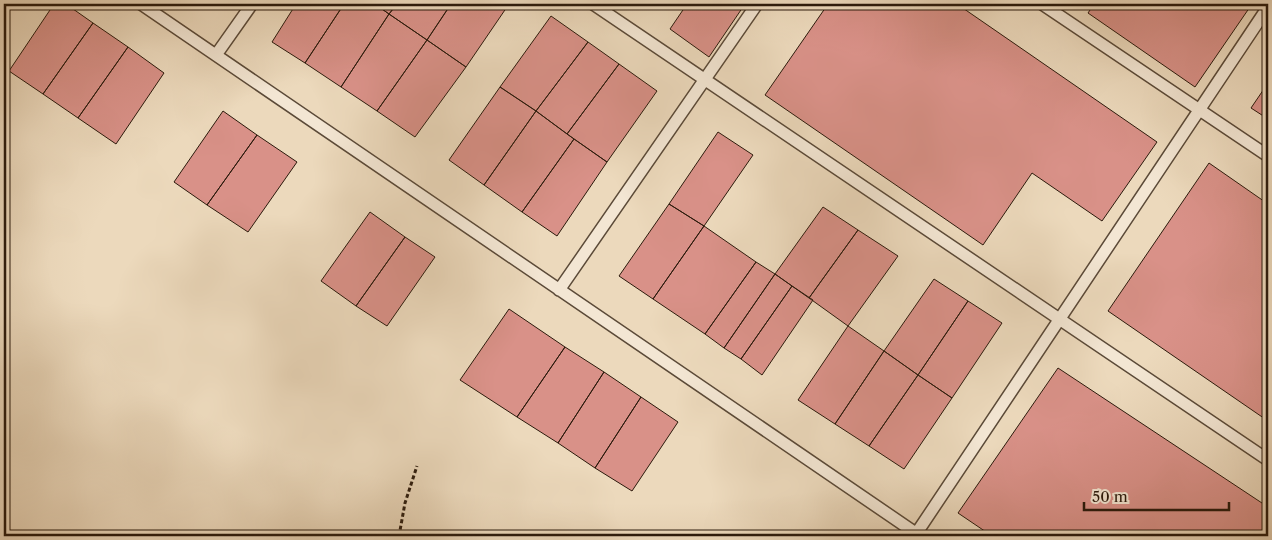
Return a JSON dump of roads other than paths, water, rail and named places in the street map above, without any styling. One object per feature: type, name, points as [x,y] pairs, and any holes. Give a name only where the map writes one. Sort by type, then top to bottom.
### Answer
[{"type":"lane","points":[[141,4],[918,535],[1268,7]]},
{"type":"lane","points":[[216,55],[252,4]]},
{"type":"lane","points":[[593,4],[1268,460]]},
{"type":"lane","points":[[559,290],[757,4]]},
{"type":"lane","points":[[1042,4],[1268,156]]}]
